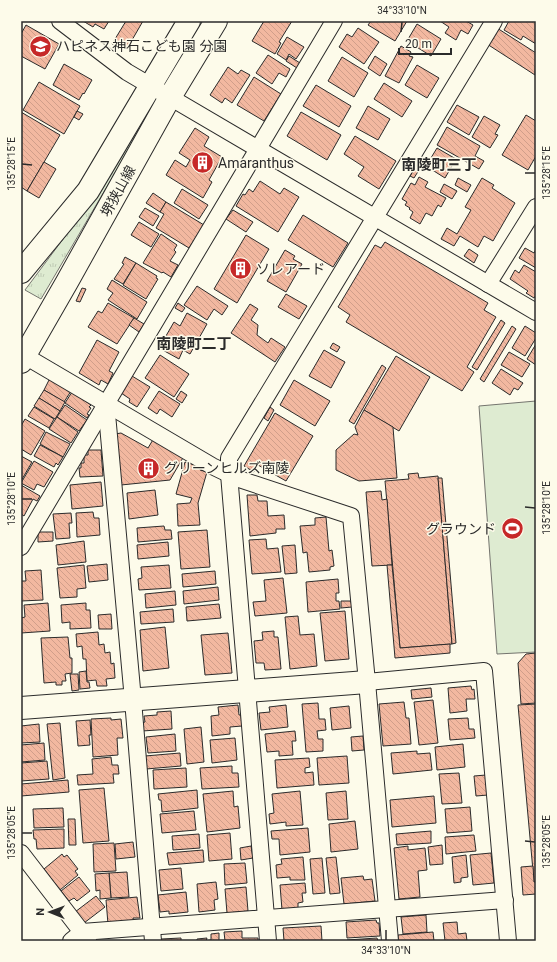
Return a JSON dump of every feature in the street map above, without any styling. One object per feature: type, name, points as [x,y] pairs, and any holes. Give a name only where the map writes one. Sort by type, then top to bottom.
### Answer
[{"type":"main road","name":"堺狭山線","points":[[21,272],[88,191],[189,21]]},
{"type":"main road","name":"堺狭山線","points":[[22,357],[67,282],[170,97],[216,21]]},
{"type":"main road","points":[[21,708],[367,682]]},
{"type":"street","points":[[60,21],[127,72],[536,312]]},
{"type":"street","points":[[21,547],[334,21]]},
{"type":"street","points":[[268,941],[229,474],[229,458],[494,21]]},
{"type":"street","points":[[488,284],[536,207]]},
{"type":"street","points":[[22,357],[106,403],[212,466],[239,479],[351,516],[390,941]]},
{"type":"street","points":[[106,403],[133,700],[152,934]]},
{"type":"street","points":[[367,682],[484,671],[508,941]]},
{"type":"street","points":[[21,853],[81,938],[152,934],[266,919],[505,900]]},
{"type":"green space","points":[[136,130],[139,132],[41,299],[25,290],[93,199]]},
{"type":"green space","name":"グラウンド","points":[[536,401],[536,652],[497,654],[479,406]]},
{"type":"building","points":[[83,21],[109,21],[104,29],[95,24],[93,27]]},
{"type":"building","points":[[126,21],[143,21],[128,47],[125,46],[123,50],[112,44]]},
{"type":"building","points":[[264,21],[292,21],[279,42],[281,43],[275,54],[252,41]]},
{"type":"building","points":[[371,21],[407,21],[395,41],[368,25]]},
{"type":"building","points":[[440,21],[466,21],[473,25],[468,34],[461,30],[456,40],[445,33],[449,27]]},
{"type":"building","points":[[509,21],[536,21],[536,44],[523,36],[521,40],[504,30]]},
{"type":"building","points":[[417,24],[441,39],[431,56],[407,41]]},
{"type":"building","name":"ハピネス神石こども園 分園","points":[[26,25],[59,44],[45,69],[21,56],[21,34]]},
{"type":"building","points":[[358,28],[379,42],[364,64],[339,47],[347,34],[352,37]]},
{"type":"building","points":[[497,28],[536,53],[535,75],[487,44]]},
{"type":"building","points":[[287,37],[304,47],[296,59],[289,54],[286,60],[277,54]]},
{"type":"building","points":[[401,46],[411,52],[409,56],[413,57],[399,83],[385,76]]},
{"type":"building","points":[[268,55],[290,69],[286,77],[279,73],[272,84],[256,73]]},
{"type":"building","points":[[289,56],[300,63],[297,68],[286,61]]},
{"type":"building","points":[[375,56],[387,64],[380,76],[368,68]]},
{"type":"building","points":[[342,57],[368,73],[354,97],[328,81]]},
{"type":"building","points":[[64,64],[92,80],[79,100],[53,85]]},
{"type":"building","points":[[417,65],[439,78],[427,98],[405,85]]},
{"type":"building","points":[[228,67],[238,74],[241,70],[250,75],[232,103],[225,98],[222,103],[210,95]]},
{"type":"building","points":[[254,77],[281,94],[264,121],[237,105]]},
{"type":"building","points":[[39,82],[80,106],[64,134],[23,110]]},
{"type":"building","points":[[384,83],[412,101],[402,117],[374,99]]},
{"type":"building","points":[[316,85],[351,106],[339,127],[303,106]]},
{"type":"building","points":[[457,105],[479,117],[469,135],[447,122]]},
{"type":"building","points":[[368,106],[390,119],[378,140],[356,128]]},
{"type":"building","points":[[77,111],[83,114],[79,120],[74,117]]},
{"type":"building","points":[[21,112],[60,135],[27,191],[21,187]]},
{"type":"building","points":[[301,112],[341,135],[327,160],[287,136]]},
{"type":"building","points":[[526,115],[536,121],[536,156],[528,170],[502,155]]},
{"type":"building","points":[[484,116],[500,125],[495,134],[498,135],[490,148],[472,137]]},
{"type":"building","points":[[447,127],[480,146],[475,156],[484,161],[479,169],[437,145]]},
{"type":"building","name":"Amaranthus","points":[[195,128],[209,137],[204,146],[222,157],[209,180],[212,182],[203,198],[166,175],[175,160],[186,167],[190,160],[179,153]]},
{"type":"building","points":[[355,136],[396,161],[379,189],[358,176],[364,167],[344,154]]},
{"type":"building","points":[[437,148],[456,159],[445,178],[426,166]]},
{"type":"building","points":[[44,162],[56,169],[39,198],[27,191]]},
{"type":"building","points":[[415,168],[419,170],[414,178],[410,176]]},
{"type":"building","points":[[419,177],[428,182],[425,187],[446,198],[441,207],[438,205],[432,216],[426,213],[420,224],[410,218],[413,212],[405,205],[407,202],[402,199],[411,183],[415,185]]},
{"type":"building","points":[[458,178],[471,185],[467,192],[455,185]]},
{"type":"building","points":[[482,178],[494,185],[492,188],[515,203],[493,241],[484,236],[478,247],[460,236],[454,246],[441,239],[447,228],[457,234],[471,210],[465,207]]},
{"type":"building","points":[[260,181],[280,194],[284,188],[299,197],[278,232],[236,206],[243,194],[245,195],[249,189],[253,192]]},
{"type":"building","points":[[444,184],[457,191],[452,199],[440,192]]},
{"type":"building","points":[[182,189],[208,205],[199,219],[174,203]]},
{"type":"building","points":[[153,193],[166,202],[160,212],[146,203]]},
{"type":"building","points":[[166,202],[204,225],[189,248],[156,228],[164,214],[160,212]]},
{"type":"building","points":[[145,208],[159,216],[153,226],[139,217]]},
{"type":"building","points":[[233,210],[253,222],[246,232],[226,219]]},
{"type":"building","points":[[303,215],[348,243],[333,267],[288,240]]},
{"type":"building","points":[[139,222],[159,234],[151,247],[131,235]]},
{"type":"building","points":[[161,234],[177,245],[174,250],[176,252],[170,261],[178,265],[171,277],[143,263]]},
{"type":"building","name":"ソレアード","points":[[246,235],[269,249],[237,303],[214,289]]},
{"type":"building","points":[[385,242],[488,303],[484,310],[496,317],[467,367],[474,372],[462,391],[346,322],[350,315],[338,307],[375,245],[381,248]]},
{"type":"building","points":[[525,248],[534,253],[536,249],[536,268],[519,258]]},
{"type":"building","points":[[469,249],[478,255],[474,263],[464,256]]},
{"type":"building","points":[[285,250],[295,256],[293,259],[302,264],[286,292],[267,281]]},
{"type":"building","points":[[125,257],[136,263],[123,284],[114,279],[124,264],[122,263]]},
{"type":"building","points":[[136,263],[157,276],[156,278],[158,279],[146,299],[123,285]]},
{"type":"building","points":[[524,265],[536,272],[536,295],[534,298],[526,293],[528,291],[510,279],[515,270],[519,273]]},
{"type":"building","points":[[112,280],[147,302],[137,319],[108,300],[113,293],[107,289]]},
{"type":"building","points":[[197,286],[228,306],[222,315],[214,309],[207,320],[184,305]]},
{"type":"building","points":[[82,288],[86,289],[80,302],[76,301]]},
{"type":"building","points":[[286,294],[307,306],[299,319],[278,307]]},
{"type":"building","points":[[108,303],[134,318],[117,344],[88,327],[98,311],[102,313]]},
{"type":"building","points":[[178,303],[185,308],[182,312],[175,308]]},
{"type":"building","points":[[250,304],[258,309],[251,320],[258,325],[257,335],[268,343],[271,338],[285,347],[275,362],[231,333]]},
{"type":"building","points":[[187,313],[207,324],[190,354],[183,350],[179,359],[159,348],[174,322],[180,326]]},
{"type":"building","points":[[134,318],[144,324],[139,332],[129,325]]},
{"type":"building","points":[[501,320],[505,323],[477,370],[472,367]]},
{"type":"building","points":[[512,326],[516,329],[484,382],[480,379]]},
{"type":"building","points":[[525,326],[536,333],[536,338],[525,356],[512,348]]},
{"type":"building","points":[[97,340],[119,352],[109,371],[113,373],[108,384],[101,380],[99,385],[79,373]]},
{"type":"building","points":[[333,343],[340,347],[337,352],[330,348]]},
{"type":"building","points":[[536,344],[536,365],[527,359]]},
{"type":"building","points":[[324,350],[345,362],[331,388],[309,376]]},
{"type":"building","points":[[509,352],[530,364],[522,377],[501,365]]},
{"type":"building","points":[[160,355],[189,374],[174,397],[145,378]]},
{"type":"building","points":[[396,356],[430,377],[399,431],[364,410]]},
{"type":"building","points":[[382,365],[386,368],[354,424],[349,421]]},
{"type":"building","points":[[501,369],[523,383],[518,390],[514,388],[510,395],[492,383]]},
{"type":"building","points":[[132,376],[150,387],[137,407],[129,402],[130,399],[121,393]]},
{"type":"building","points":[[49,380],[53,380],[71,391],[64,402],[44,390]]},
{"type":"building","points":[[294,380],[330,401],[315,426],[280,405]]},
{"type":"building","points":[[44,390],[65,402],[60,411],[39,398]]},
{"type":"building","points":[[159,391],[180,404],[172,417],[160,409],[157,414],[148,408]]},
{"type":"building","points":[[181,391],[187,395],[182,403],[176,399]]},
{"type":"building","points":[[72,392],[91,405],[89,407],[91,408],[87,414],[89,415],[87,418],[65,403]]},
{"type":"building","points":[[39,398],[60,411],[55,419],[34,406]]},
{"type":"building","points":[[65,405],[87,420],[79,431],[57,417]]},
{"type":"building","points":[[34,407],[54,419],[49,428],[28,416]]},
{"type":"building","points":[[270,407],[274,410],[268,421],[264,418]]},
{"type":"building","points":[[364,410],[393,427],[397,478],[359,481],[336,470],[336,450],[354,434],[358,435],[355,427]]},
{"type":"building","points":[[275,413],[313,436],[286,481],[258,465],[254,472],[244,466]]},
{"type":"building","points":[[57,417],[78,432],[71,443],[49,429]]},
{"type":"building","points":[[25,419],[45,431],[31,455],[21,449],[21,426]]},
{"type":"building","points":[[46,432],[70,444],[63,457],[40,444]]},
{"type":"building","name":"グリーンヒルズ南陵","points":[[121,433],[148,448],[154,438],[184,456],[170,480],[121,485],[115,434]]},
{"type":"building","points":[[40,445],[63,457],[58,465],[56,463],[54,467],[34,456]]},
{"type":"building","points":[[88,450],[101,450],[103,476],[80,477],[79,468],[81,468],[81,463],[84,463],[84,455],[88,455]]},
{"type":"building","points":[[21,456],[32,462],[21,481]]},
{"type":"building","points":[[34,461],[53,472],[44,487],[37,484],[34,490],[21,483]]},
{"type":"building","points":[[185,462],[201,467],[200,470],[207,472],[198,503],[200,525],[178,526],[177,504],[190,503],[192,498],[176,494]]},
{"type":"building","points":[[418,473],[419,478],[438,476],[452,644],[400,648],[385,481],[409,479],[408,474]]},
{"type":"building","points":[[438,478],[442,478],[456,643],[452,644]]},
{"type":"building","points":[[101,482],[103,506],[72,509],[70,485]]},
{"type":"building","points":[[21,485],[40,496],[37,501],[33,499],[24,516],[21,514]]},
{"type":"building","points":[[155,490],[158,515],[129,519],[127,493]]},
{"type":"building","points":[[381,491],[382,500],[387,499],[392,565],[372,566],[366,492]]},
{"type":"building","points":[[247,495],[257,495],[258,501],[267,501],[268,516],[284,515],[285,529],[276,529],[276,533],[250,536]]},
{"type":"building","points":[[93,512],[94,518],[99,518],[100,535],[77,537],[76,513]]},
{"type":"building","points":[[71,513],[72,523],[69,523],[70,538],[56,539],[53,514]]},
{"type":"building","points":[[326,517],[329,551],[332,550],[334,566],[330,567],[330,570],[309,572],[307,552],[303,553],[300,526],[315,525],[315,518]]},
{"type":"building","points":[[164,526],[165,530],[171,530],[172,539],[138,542],[137,528]]},
{"type":"building","points":[[207,530],[210,567],[181,569],[178,532]]},
{"type":"building","points":[[38,532],[53,532],[53,541],[38,542]]},
{"type":"building","points":[[266,539],[267,549],[278,548],[281,572],[252,574],[249,540]]},
{"type":"building","points":[[84,541],[86,562],[58,565],[56,545]]},
{"type":"building","points":[[168,542],[169,556],[138,559],[137,545]]},
{"type":"building","points":[[295,545],[297,573],[285,574],[282,546]]},
{"type":"building","points":[[107,564],[108,580],[89,582],[87,566]]},
{"type":"building","points":[[84,565],[86,588],[77,589],[77,597],[60,598],[57,568]]},
{"type":"building","points":[[169,565],[171,588],[139,590],[138,579],[142,578],[141,567]]},
{"type":"building","points":[[387,565],[392,565],[400,648],[450,644],[450,653],[395,658]]},
{"type":"building","points":[[41,570],[43,600],[21,601],[21,581],[26,581],[25,571]]},
{"type":"building","points":[[215,571],[216,584],[183,587],[182,574]]},
{"type":"building","points":[[283,578],[287,613],[255,616],[253,602],[266,601],[264,580]]},
{"type":"building","points":[[338,579],[339,593],[336,593],[336,601],[339,601],[340,609],[308,612],[306,582]]},
{"type":"building","points":[[218,587],[219,600],[184,604],[183,591]]},
{"type":"building","points":[[175,591],[176,605],[146,608],[145,594]]},
{"type":"building","points":[[341,601],[351,601],[352,607],[341,608]]},
{"type":"building","points":[[48,603],[50,631],[21,633],[21,618],[25,617],[24,605]]},
{"type":"building","points":[[86,603],[86,610],[90,610],[91,628],[70,629],[70,622],[62,623],[61,605]]},
{"type":"building","points":[[219,604],[221,618],[187,621],[186,607]]},
{"type":"building","points":[[173,609],[174,622],[141,624],[140,612]]},
{"type":"building","points":[[345,611],[349,659],[325,661],[320,613]]},
{"type":"building","points":[[111,614],[112,629],[99,629],[98,615]]},
{"type":"building","points":[[298,616],[300,635],[314,634],[317,666],[290,669],[285,617]]},
{"type":"building","points":[[165,627],[169,668],[143,671],[140,630]]},
{"type":"building","points":[[274,631],[274,637],[278,637],[281,669],[265,670],[264,663],[256,663],[254,641],[263,640],[262,632]]},
{"type":"building","points":[[98,632],[99,645],[104,644],[105,653],[110,652],[111,664],[114,663],[115,678],[106,679],[107,686],[97,686],[96,680],[87,681],[86,659],[83,659],[82,646],[77,647],[76,634]]},
{"type":"building","points":[[228,633],[232,673],[205,675],[201,635]]},
{"type":"building","points":[[68,637],[70,658],[72,658],[72,673],[65,674],[66,681],[62,681],[62,685],[56,685],[56,682],[44,683],[41,638]]},
{"type":"building","points":[[536,653],[536,703],[521,704],[518,663],[526,654]]},
{"type":"building","points":[[86,671],[87,682],[89,682],[90,688],[80,689],[79,672]]},
{"type":"building","points":[[70,674],[78,674],[79,690],[72,691]]},
{"type":"building","points":[[471,686],[472,690],[474,689],[475,699],[466,699],[467,711],[450,713],[448,688]]},
{"type":"building","points":[[431,688],[432,697],[412,699],[411,690]]},
{"type":"building","points":[[433,700],[438,743],[419,745],[414,702]]},
{"type":"building","points":[[404,702],[406,718],[409,718],[411,744],[383,746],[379,704]]},
{"type":"building","points":[[318,703],[319,719],[325,719],[326,730],[317,731],[318,739],[323,739],[323,751],[306,752],[302,704]]},
{"type":"building","points":[[536,704],[536,882],[534,882],[518,705]]},
{"type":"building","points":[[238,705],[242,726],[230,727],[230,734],[212,736],[211,716],[219,715],[218,707]]},
{"type":"building","points":[[286,705],[288,727],[261,730],[259,713],[270,712],[269,707]]},
{"type":"building","points":[[349,706],[351,728],[332,730],[330,708]]},
{"type":"building","points":[[171,711],[172,729],[142,731],[141,723],[145,722],[144,716],[157,715],[157,712]]},
{"type":"building","points":[[111,718],[111,720],[121,719],[123,738],[117,738],[118,755],[93,757],[91,719]]},
{"type":"building","points":[[468,718],[469,729],[474,729],[475,738],[450,740],[448,719]]},
{"type":"building","points":[[90,720],[90,745],[78,746],[76,721]]},
{"type":"building","points":[[60,723],[65,778],[53,780],[47,724]]},
{"type":"building","points":[[39,724],[40,742],[21,743],[21,726]]},
{"type":"building","points":[[201,727],[204,762],[187,764],[184,729]]},
{"type":"building","points":[[295,731],[296,741],[292,741],[293,755],[279,756],[279,751],[267,752],[265,734]]},
{"type":"building","points":[[175,734],[176,751],[148,753],[146,737]]},
{"type":"building","points":[[363,736],[364,750],[352,751],[351,737]]},
{"type":"building","points":[[235,738],[237,760],[212,763],[210,740]]},
{"type":"building","points":[[44,743],[45,760],[21,762],[21,745]]},
{"type":"building","points":[[463,744],[465,767],[437,770],[435,747]]},
{"type":"building","points":[[417,751],[417,754],[430,753],[432,770],[393,774],[391,753]]},
{"type":"building","points":[[180,753],[181,766],[146,769],[145,756]]},
{"type":"building","points":[[347,756],[349,783],[319,785],[317,758]]},
{"type":"building","points":[[111,757],[112,765],[118,765],[119,774],[113,774],[114,783],[78,785],[77,775],[93,774],[92,759]]},
{"type":"building","points":[[309,758],[310,767],[305,768],[305,773],[313,772],[314,785],[277,788],[275,760]]},
{"type":"building","points":[[47,761],[49,779],[21,781],[21,763]]},
{"type":"building","points":[[232,766],[232,773],[238,773],[239,787],[202,789],[200,768]]},
{"type":"building","points":[[186,768],[187,787],[154,789],[153,770]]},
{"type":"building","points":[[459,773],[462,803],[442,804],[439,774]]},
{"type":"building","points":[[486,775],[488,795],[476,796],[474,776]]},
{"type":"building","points":[[68,780],[69,792],[21,796],[21,784]]},
{"type":"building","points":[[104,788],[109,841],[83,843],[79,790]]},
{"type":"building","points":[[197,790],[198,808],[162,812],[161,800],[159,800],[158,794]]},
{"type":"building","points":[[233,791],[234,807],[238,806],[240,828],[207,832],[203,794]]},
{"type":"building","points":[[300,791],[303,825],[286,826],[286,822],[270,824],[269,814],[274,813],[272,794]]},
{"type":"building","points":[[346,791],[348,819],[328,820],[326,793]]},
{"type":"building","points":[[434,796],[436,823],[392,827],[390,800]]},
{"type":"building","points":[[470,807],[472,831],[447,833],[445,809]]},
{"type":"building","points":[[63,808],[64,827],[34,828],[33,809]]},
{"type":"building","points":[[194,811],[196,830],[162,833],[160,814]]},
{"type":"building","points":[[68,819],[75,819],[76,845],[69,845]]},
{"type":"building","points":[[355,821],[358,849],[331,852],[329,824]]},
{"type":"building","points":[[308,828],[310,852],[280,855],[279,839],[272,839],[271,831]]},
{"type":"building","points":[[64,829],[64,848],[37,849],[33,830]]},
{"type":"building","points":[[431,831],[431,843],[397,845],[396,834]]},
{"type":"building","points":[[230,833],[232,859],[209,861],[207,835]]},
{"type":"building","points":[[199,834],[200,848],[173,850],[172,836]]},
{"type":"building","points":[[474,835],[476,851],[446,854],[445,837]]},
{"type":"building","points":[[133,842],[135,857],[116,859],[115,844]]},
{"type":"building","points":[[114,843],[116,871],[94,872],[93,844]]},
{"type":"building","points":[[442,845],[443,864],[430,865],[428,847]]},
{"type":"building","points":[[251,846],[253,858],[241,860],[240,848]]},
{"type":"building","points":[[408,846],[408,850],[425,848],[427,870],[418,871],[420,897],[399,899],[394,848]]},
{"type":"building","points":[[203,850],[204,862],[169,865],[167,853]]},
{"type":"building","points":[[491,853],[494,883],[473,885],[470,855]]},
{"type":"building","points":[[62,854],[64,857],[67,855],[78,869],[75,871],[78,875],[60,890],[44,869]]},
{"type":"building","points":[[466,855],[468,877],[461,878],[461,882],[454,883],[452,857]]},
{"type":"building","points":[[303,857],[305,880],[290,880],[290,877],[277,878],[276,865],[282,864],[281,859]]},
{"type":"building","points":[[336,857],[340,893],[330,894],[326,858]]},
{"type":"building","points":[[322,858],[325,893],[313,894],[310,859]]},
{"type":"building","points":[[245,863],[247,883],[225,885],[224,864]]},
{"type":"building","points":[[533,866],[534,882],[536,882],[536,894],[523,895],[521,867]]},
{"type":"building","points":[[181,868],[183,889],[161,891],[159,870]]},
{"type":"building","points":[[127,872],[129,897],[111,898],[109,873]]},
{"type":"building","points":[[109,873],[111,898],[100,899],[100,890],[96,891],[95,874]]},
{"type":"building","points":[[363,876],[364,880],[372,879],[375,901],[344,904],[341,878]]},
{"type":"building","points":[[79,877],[90,891],[77,901],[74,898],[69,901],[61,891]]},
{"type":"building","points":[[216,882],[218,899],[214,900],[215,910],[199,912],[197,884]]},
{"type":"building","points":[[305,883],[306,893],[302,893],[303,902],[298,903],[298,908],[282,910],[280,885]]},
{"type":"building","points":[[246,887],[248,911],[227,913],[225,889]]},
{"type":"building","points":[[186,892],[188,912],[169,914],[169,911],[160,912],[158,895]]},
{"type":"building","points":[[96,896],[105,907],[84,923],[75,912]]},
{"type":"building","points":[[137,897],[140,918],[133,918],[134,922],[108,924],[106,900]]},
{"type":"building","points":[[426,915],[427,932],[403,934],[401,917]]},
{"type":"building","points":[[376,920],[377,923],[379,923],[380,936],[347,938],[346,922]]},
{"type":"building","points":[[457,922],[458,934],[466,933],[467,941],[445,941],[443,923]]},
{"type":"building","points":[[321,926],[322,941],[284,941],[283,928]]},
{"type":"building","points":[[242,931],[242,938],[258,938],[258,941],[225,941],[224,932]]},
{"type":"building","points":[[433,932],[434,941],[398,941],[398,935]]},
{"type":"building","points":[[219,933],[219,941],[206,941],[211,940],[211,934]]},
{"type":"building","points":[[181,938],[181,941],[161,941],[161,939]]},
{"type":"building","points":[[207,938],[206,941],[197,941],[197,939]]},
{"type":"building","points":[[377,938],[378,941],[347,941],[347,940]]},
{"type":"place","name":"ハピネス神石こども園 分園","points":[[40,46]]},
{"type":"place","name":"Amaranthus","points":[[203,163]]},
{"type":"place","name":"ソレアード","points":[[241,269]]},
{"type":"place","name":"グリーンヒルズ南陵","points":[[148,468]]},
{"type":"place","name":"グラウンド","points":[[512,529]]},
{"type":"district","name":"南陵町三丁","points":[[439,165]]},
{"type":"district","name":"南陵町二丁","points":[[194,344]]}]
